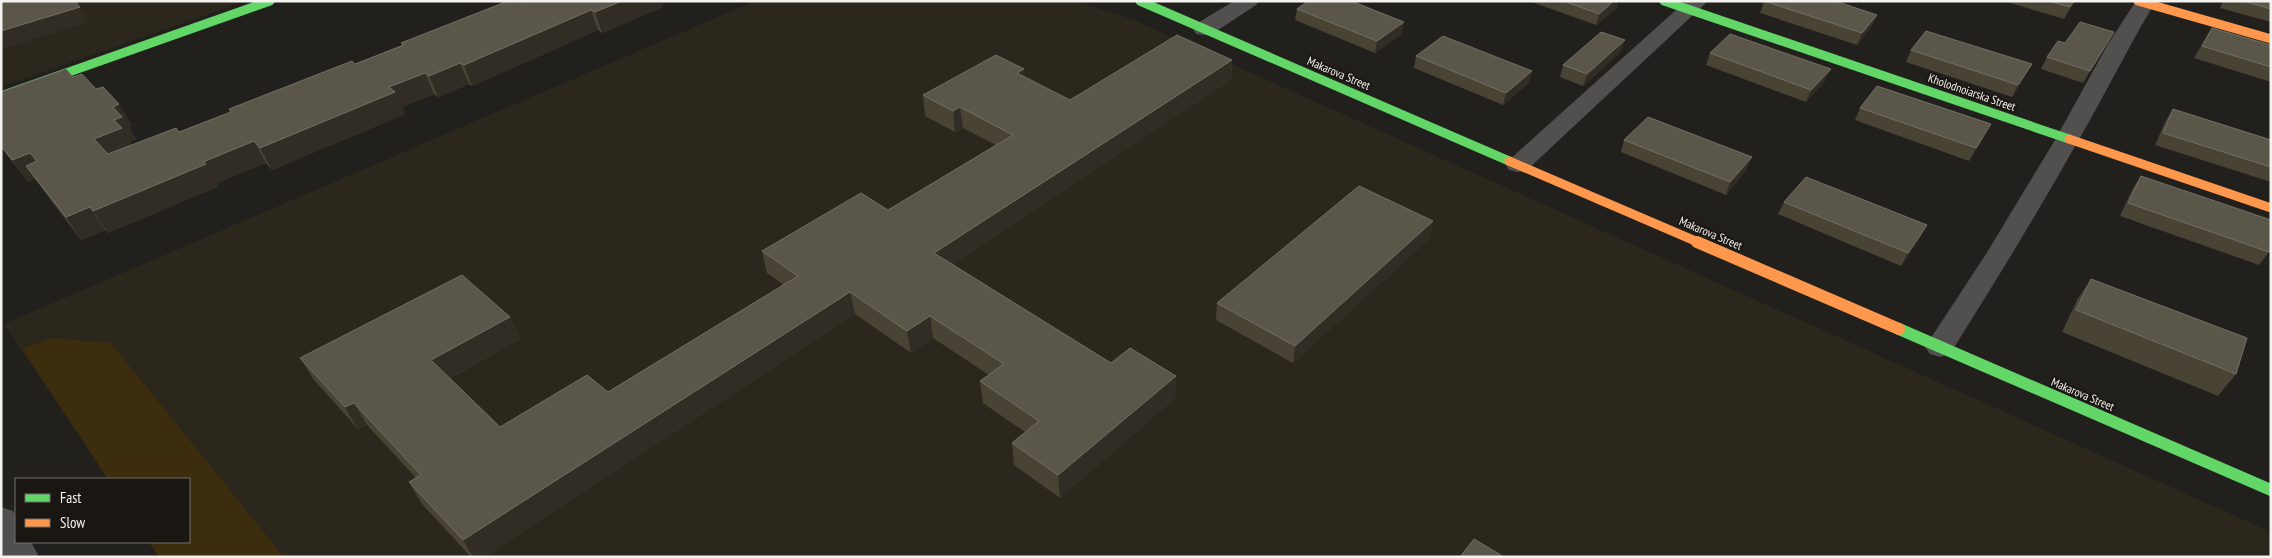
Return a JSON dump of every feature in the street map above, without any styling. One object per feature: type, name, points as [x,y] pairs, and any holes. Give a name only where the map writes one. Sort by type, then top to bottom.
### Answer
[{"type":"street","points":[[1,96],[270,1]]},
{"type":"street","name":"Makarova Street","points":[[1140,1],[2271,490]]},
{"type":"street","points":[[1204,29],[1249,1]]},
{"type":"street","name":"Kholodnoiarska Street","points":[[1664,1],[1694,6],[2067,140],[2271,208]]},
{"type":"street","points":[[1940,347],[1999,255],[2067,140],[2143,2],[2271,39]]},
{"type":"street","points":[[1518,165],[1694,6]]},
{"type":"street","points":[[1,520],[22,557]]},
{"type":"shaded area","points":[[1,1],[246,1],[1,87]]},
{"type":"shaded area","points":[[755,1],[1076,1],[1134,20],[2271,532],[2271,557],[159,557],[150,543],[190,543],[190,478],[107,478],[4,324]]},
{"type":"shaded area","points":[[50,338],[111,343],[284,557],[159,557],[150,543],[190,543],[190,478],[107,478],[22,349]]},
{"type":"building","points":[[1,1],[75,1],[80,7],[1,31]]},
{"type":"building","points":[[508,1],[622,1],[595,12],[591,10],[464,65],[460,63],[429,76],[425,73],[389,87],[395,92],[260,148],[254,141],[203,162],[206,164],[93,211],[90,207],[66,217],[26,166],[37,161],[30,153],[12,160],[1,146],[1,92],[66,69],[73,77],[82,74],[96,89],[103,87],[119,104],[113,107],[122,117],[114,120],[122,128],[94,139],[108,154],[176,128],[179,132],[231,112],[229,109],[352,61],[355,64],[404,45],[401,43]]},
{"type":"building","points":[[1308,1],[1351,1],[1404,22],[1377,41],[1297,9]]},
{"type":"building","points":[[1564,1],[1614,1],[1599,14]]},
{"type":"building","points":[[1764,1],[1835,1],[1877,15],[1862,33]]},
{"type":"building","points":[[2049,1],[2074,1],[2070,7]]},
{"type":"building","points":[[2243,1],[2271,1],[2271,9]]},
{"type":"building","points":[[2080,22],[2114,32],[2090,71],[2047,57],[2058,41],[2065,43]]},
{"type":"building","points":[[2212,28],[2271,45],[2271,67],[2202,46]]},
{"type":"building","points":[[1926,31],[2032,64],[2018,85],[1911,50]]},
{"type":"building","points":[[1601,32],[1625,40],[1587,74],[1563,65]]},
{"type":"building","points":[[1730,34],[1831,69],[1811,90],[1710,53]]},
{"type":"building","points":[[1177,35],[1232,60],[934,253],[1111,363],[1130,348],[1176,376],[1058,475],[1012,443],[1039,421],[980,381],[1004,364],[930,316],[907,331],[850,292],[463,540],[409,482],[421,475],[354,403],[345,407],[300,358],[462,275],[510,317],[431,360],[500,427],[587,375],[608,392],[798,276],[762,251],[861,193],[888,210],[1013,135],[960,107],[953,111],[923,95],[996,55],[1024,69],[1017,73],[1070,100]]},
{"type":"building","points":[[1443,36],[1532,71],[1506,93],[1416,56]]},
{"type":"building","points":[[1877,86],[1991,124],[1976,148],[1860,108]]},
{"type":"building","points":[[2173,109],[2271,140],[2271,167],[2163,133]]},
{"type":"building","points":[[1648,117],[1752,157],[1730,182],[1624,140]]},
{"type":"building","points":[[2141,176],[2271,220],[2271,247],[2269,252],[2128,203]]},
{"type":"building","points":[[1806,177],[1927,225],[1908,253],[1784,202]]},
{"type":"building","points":[[1359,186],[1433,221],[1295,346],[1217,303]]},
{"type":"building","points":[[2091,279],[2247,338],[2236,374],[2076,310]]},
{"type":"building","points":[[1474,539],[1504,557],[1460,557]]},
{"type":"traffic: fast","points":[[1,96],[270,1]]},
{"type":"traffic: fast","points":[[1140,1],[1509,161]]},
{"type":"traffic: fast","points":[[1664,1],[2069,139]]},
{"type":"traffic: fast","points":[[1899,329],[2271,490]]},
{"type":"traffic: slow","points":[[2138,1],[2271,39]]},
{"type":"traffic: slow","points":[[2069,139],[2271,208]]},
{"type":"traffic: slow","points":[[1509,161],[1899,329]]}]
